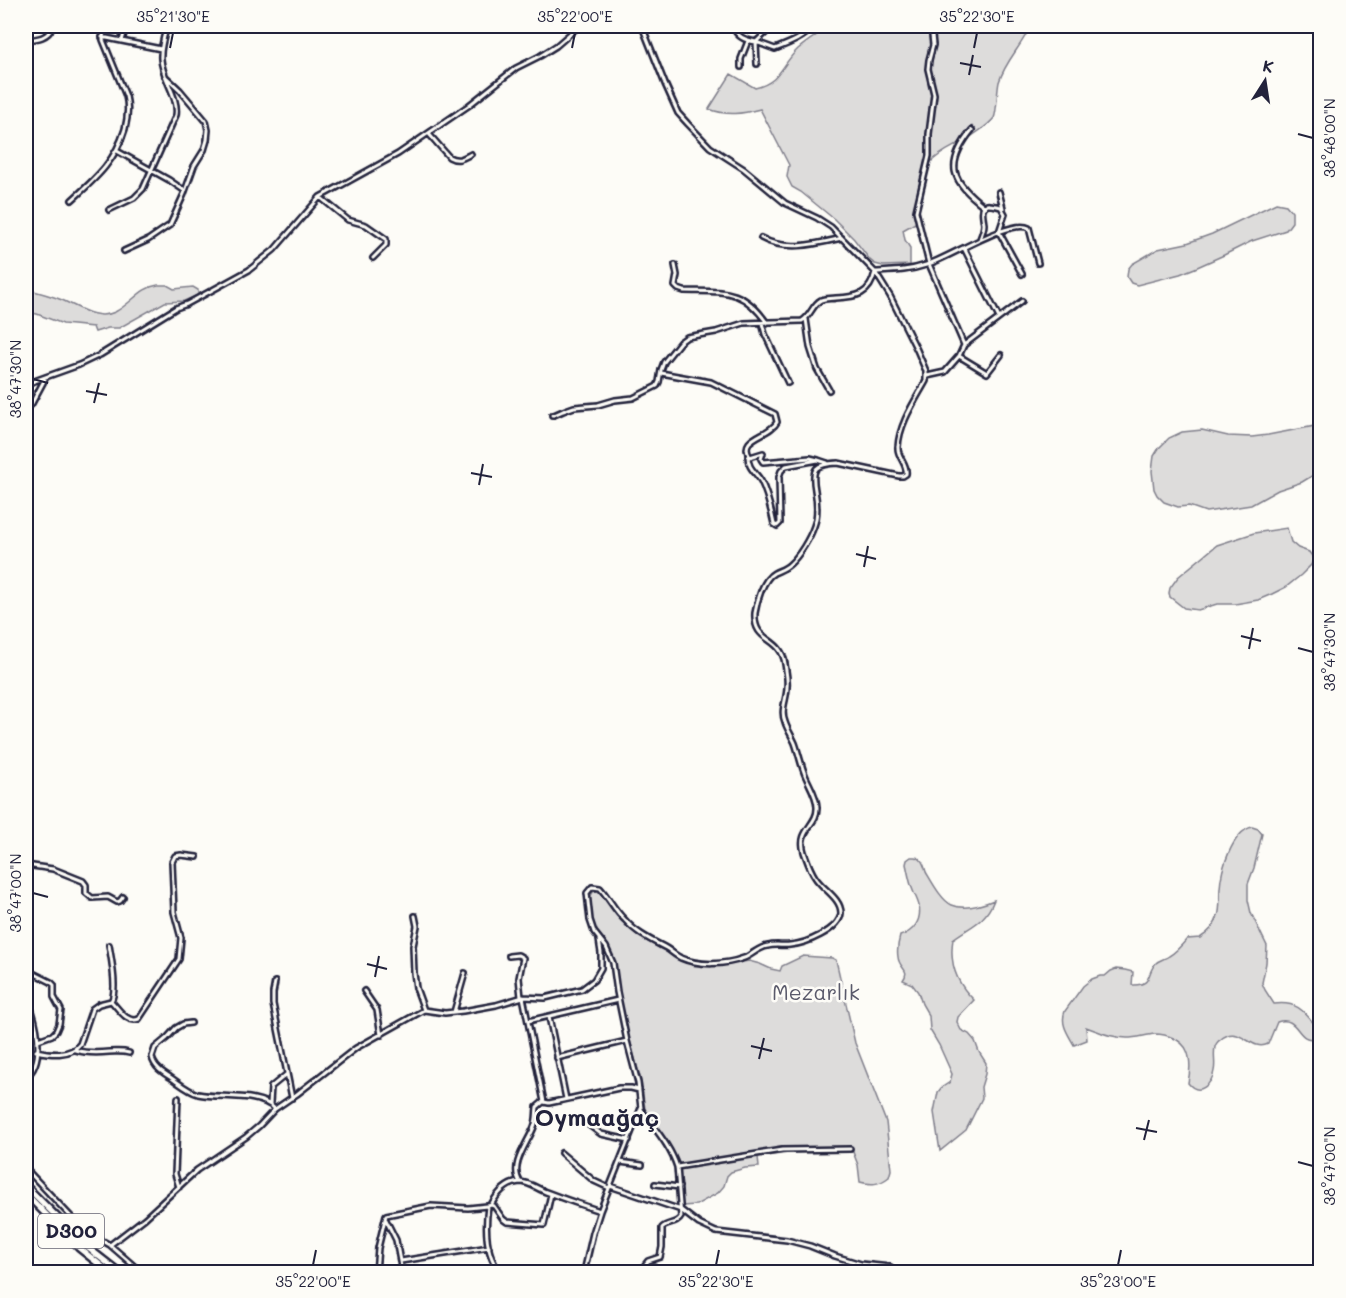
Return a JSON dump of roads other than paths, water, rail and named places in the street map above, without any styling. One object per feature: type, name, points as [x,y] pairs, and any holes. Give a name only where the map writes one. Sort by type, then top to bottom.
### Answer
[{"type":"highway","name":"D300","points":[[26,1186],[72,1232],[119,1272]]},
{"type":"highway","name":"D300","points":[[26,1194],[79,1248],[109,1272]]},
{"type":"street","points":[[26,40],[46,36],[54,26]]},
{"type":"street","points":[[72,200],[108,165],[117,151],[126,123],[128,105],[102,37],[104,26]]},
{"type":"street","points":[[122,41],[126,26]]},
{"type":"street","points":[[109,210],[139,194],[145,186],[176,113],[175,102],[161,59],[167,26]]},
{"type":"street","points":[[26,384],[100,355],[176,308],[249,270],[274,250],[320,197],[398,154],[429,134],[503,77],[556,46],[579,26]]},
{"type":"street","points":[[642,26],[678,113],[710,147],[744,170],[785,203],[831,227],[875,272],[926,371],[926,381],[903,425],[898,443],[898,452],[906,468],[906,474],[903,476],[852,465],[829,464],[810,458],[763,462],[761,459],[764,453],[748,456]]},
{"type":"street","points":[[732,26],[736,35],[775,50],[793,43],[815,26]]},
{"type":"street","points":[[757,64],[756,42],[773,26]]},
{"type":"street","points":[[931,26],[933,45],[928,60],[928,69],[934,94],[929,134],[930,156],[916,211],[929,264],[964,345]]},
{"type":"street","points":[[102,37],[161,49]]},
{"type":"street","points":[[741,67],[741,59],[748,41]]},
{"type":"street","points":[[124,251],[168,228],[194,166],[206,145],[208,127],[206,121],[165,76]]},
{"type":"street","points":[[972,130],[962,143],[955,172],[957,180],[964,189],[985,207]]},
{"type":"street","points":[[429,134],[452,159],[460,160],[471,154]]},
{"type":"street","points":[[117,151],[184,191]]},
{"type":"street","points":[[999,192],[1005,214],[999,232],[1022,274]]},
{"type":"street","points":[[320,197],[348,220],[366,225],[386,239],[386,245],[373,258]]},
{"type":"street","points":[[979,240],[984,228],[981,214],[985,207],[990,204],[1003,209]]},
{"type":"street","points":[[875,272],[907,271],[929,264],[999,232],[1025,226],[1030,229],[1038,263]]},
{"type":"street","points":[[761,238],[774,244],[796,246],[842,238]]},
{"type":"street","points":[[964,248],[999,318]]},
{"type":"street","points":[[675,265],[677,275],[675,286],[678,289],[734,294],[750,302],[764,323],[765,334],[788,383]]},
{"type":"street","points":[[552,415],[574,407],[633,398],[657,386],[664,362],[685,339],[738,325],[806,319],[816,304],[822,300],[850,297],[864,292],[871,285],[875,272]]},
{"type":"street","points":[[927,376],[945,372],[959,356],[964,345],[1022,301]]},
{"type":"street","points":[[806,319],[810,347],[817,369],[829,390]]},
{"type":"street","points":[[959,356],[987,373],[1001,355]]},
{"type":"street","points":[[660,373],[711,382],[775,414],[776,425],[770,431],[750,440],[747,447],[748,464],[760,480],[774,524],[777,526],[780,523],[779,477],[781,471],[786,466],[818,460]]},
{"type":"street","points":[[26,410],[46,377]]},
{"type":"street","points":[[584,1272],[600,1211],[641,1108],[618,1000],[613,963],[606,947],[594,932],[590,920],[587,895],[590,888],[595,887],[602,890],[621,917],[641,935],[681,958],[710,964],[736,961],[768,946],[808,942],[831,928],[839,919],[840,906],[815,878],[802,845],[804,832],[816,816],[817,803],[784,720],[783,712],[788,687],[784,658],[781,650],[759,632],[755,622],[758,600],[768,578],[792,563],[809,538],[815,524],[813,477],[816,469],[829,464]]},
{"type":"street","points":[[111,1001],[129,1020],[137,1020],[179,959],[181,938],[174,912],[172,862],[175,856],[197,857]]},
{"type":"street","points":[[26,866],[53,869],[83,880],[87,894],[92,898],[108,897],[117,902],[123,897]]},
{"type":"street","points":[[415,916],[417,926],[413,946],[414,979],[424,1011]]},
{"type":"street","points":[[110,1245],[145,1218],[205,1164],[254,1131],[275,1109],[356,1048],[424,1011],[454,1012],[496,1005],[522,997],[548,998],[580,990],[596,978],[601,968],[602,953],[598,938]]},
{"type":"street","points":[[75,1050],[80,1044],[92,1009],[99,1004],[111,1001],[114,997],[108,945]]},
{"type":"street","points":[[509,956],[518,954],[523,958],[519,978],[544,1102]]},
{"type":"street","points":[[29,957],[29,971],[54,985],[54,997],[61,1010],[55,1032],[51,1036],[38,1040]]},
{"type":"street","points":[[454,1012],[465,974]]},
{"type":"street","points":[[275,982],[273,1004],[292,1098]]},
{"type":"street","points":[[364,991],[377,1010],[381,1035]]},
{"type":"street","points":[[528,1021],[618,1000]]},
{"type":"street","points":[[26,1006],[32,1011],[38,1040],[34,1067],[26,1077]]},
{"type":"street","points":[[549,1017],[566,1099]]},
{"type":"street","points":[[191,1023],[178,1026],[156,1048],[152,1057],[157,1067],[197,1094],[254,1099],[270,1104],[275,1109]]},
{"type":"street","points":[[557,1058],[627,1041]]},
{"type":"street","points":[[36,1051],[59,1053],[75,1050],[129,1053]]},
{"type":"street","points":[[270,1104],[271,1087],[287,1074]]},
{"type":"street","points":[[520,1182],[517,1173],[520,1156],[537,1119],[537,1106],[544,1102],[619,1088],[639,1090]]},
{"type":"street","points":[[178,1098],[175,1174],[179,1186]]},
{"type":"street","points":[[636,1272],[641,1270],[648,1261],[660,1257],[662,1228],[679,1221],[681,1217],[677,1167],[668,1147],[641,1108]]},
{"type":"street","points":[[590,1125],[601,1134],[629,1140]]},
{"type":"street","points":[[677,1167],[782,1150],[850,1149]]},
{"type":"street","points":[[561,1153],[594,1181],[681,1210],[699,1224],[716,1232],[787,1240],[861,1264],[890,1267]]},
{"type":"street","points":[[620,1162],[642,1165]]},
{"type":"street","points":[[26,1169],[76,1222],[110,1245],[141,1272]]},
{"type":"street","points":[[500,1272],[493,1262],[487,1233],[490,1206],[502,1190],[520,1182],[600,1211]]},
{"type":"street","points":[[655,1184],[679,1187]]},
{"type":"street","points":[[375,1272],[387,1215],[431,1206],[468,1208],[494,1206],[507,1222],[544,1224],[551,1194]]},
{"type":"street","points":[[386,1219],[396,1240],[402,1272]]},
{"type":"street","points":[[401,1261],[489,1246]]},
{"type":"district","name":"Oymaağaç","points":[[597,1118]]},
{"type":"park label","name":"Mezarlık","points":[[816,993]]}]
